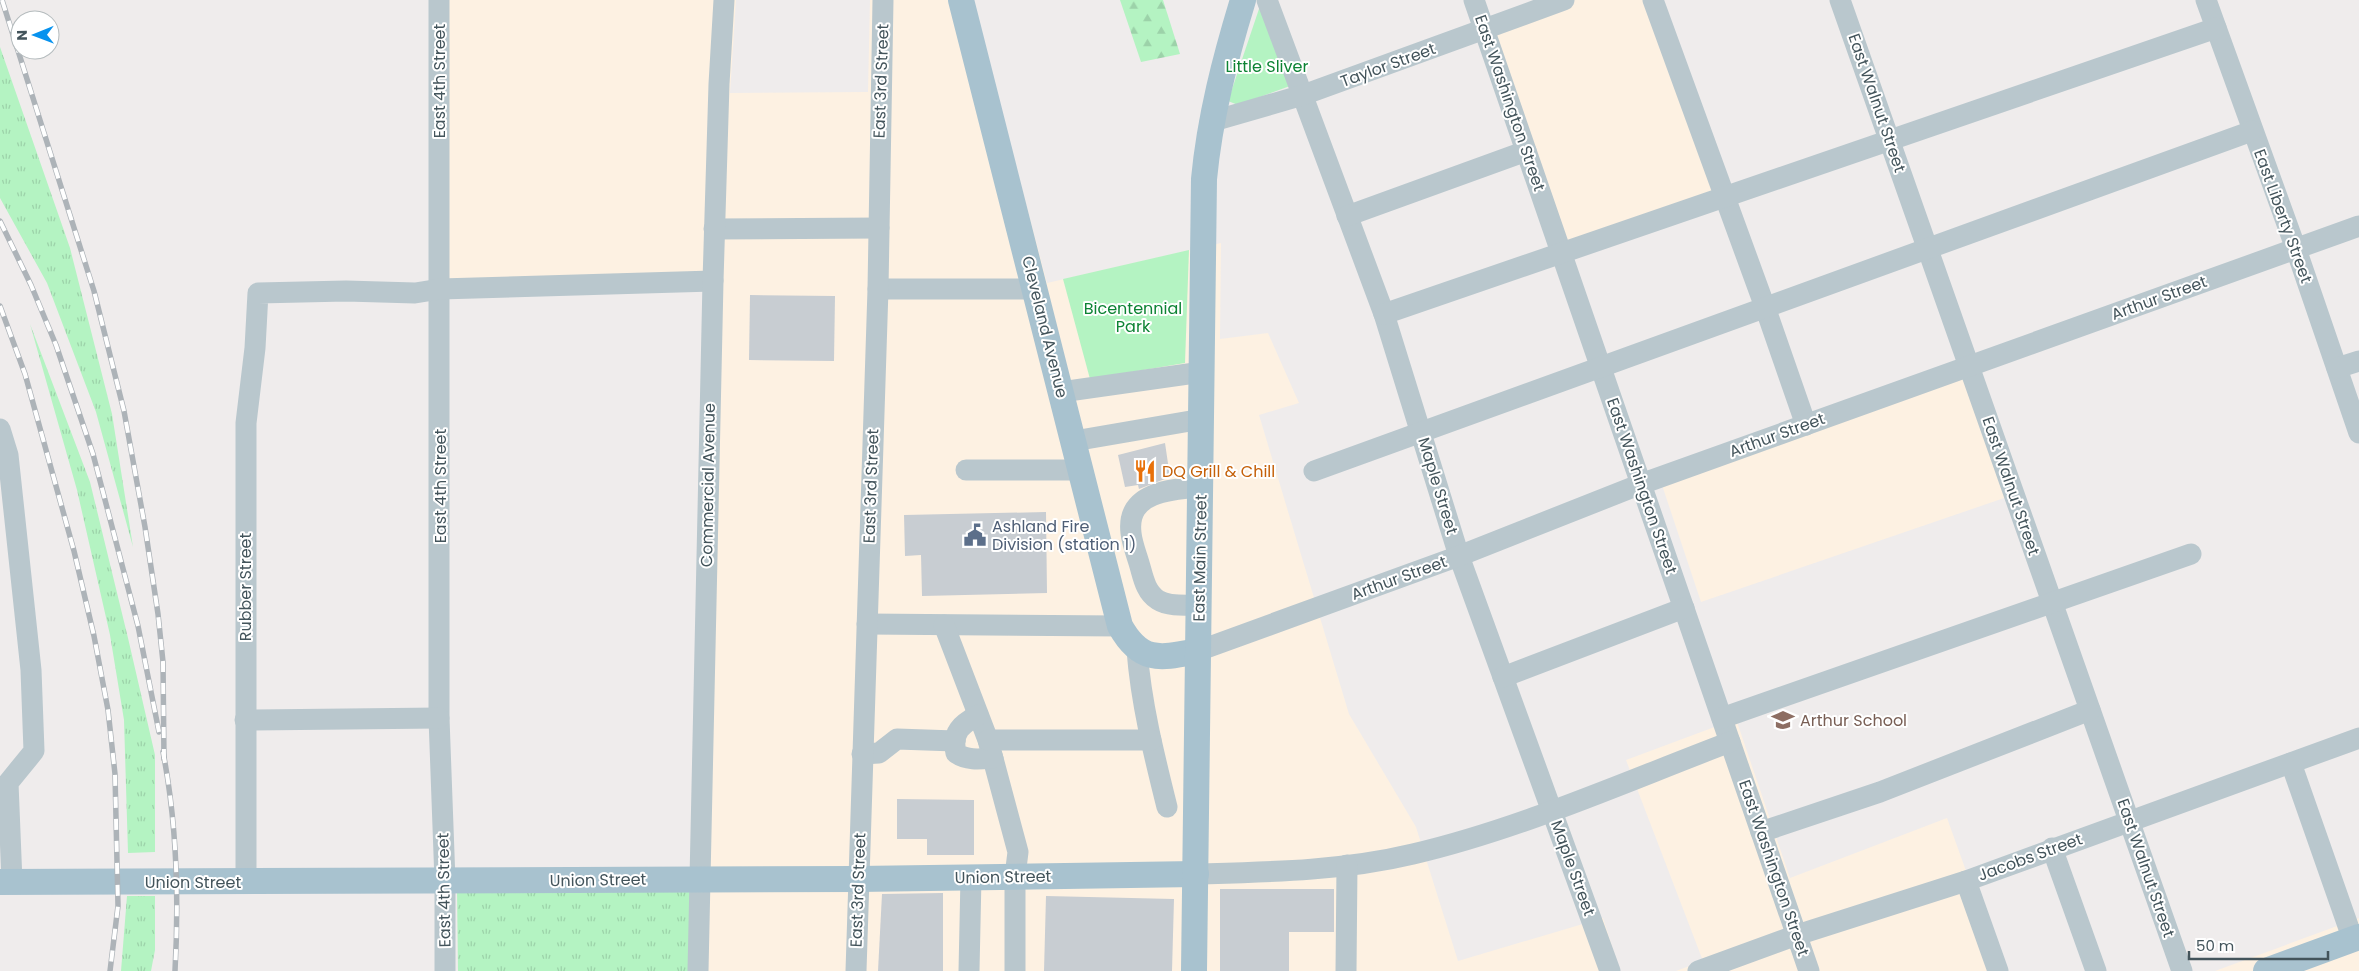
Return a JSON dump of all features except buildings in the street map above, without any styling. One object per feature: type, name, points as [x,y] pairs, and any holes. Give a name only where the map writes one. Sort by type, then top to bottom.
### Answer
[{"type":"main road","name":"Cleveland Avenue","points":[[961,0],[1036,288],[1120,626],[1128,642],[1137,650]]},
{"type":"main road","name":"East Main Street","points":[[1194,971],[1204,201],[1210,122],[1243,0]]},
{"type":"main road","points":[[1137,650],[1152,656],[1168,656],[1198,651]]},
{"type":"main road","name":"Union Street","points":[[6,882],[445,882],[1196,874]]},
{"type":"main road","points":[[2266,971],[2356,938]]},
{"type":"street","name":"East 4th Street","points":[[439,0],[440,718],[445,882],[445,971]]},
{"type":"street","name":"Commercial Avenue","points":[[698,971],[714,229],[724,0]]},
{"type":"street","name":"East 3rd Street","points":[[856,971],[878,289],[883,0]]},
{"type":"street","name":"Maple Street","points":[[1267,0],[1384,314],[1459,556],[1610,971]]},
{"type":"street","name":"East Washington Street","points":[[1474,0],[1809,971]]},
{"type":"street","name":"Taylor Street","points":[[1210,122],[1303,95],[1564,0]]},
{"type":"street","points":[[1653,0],[1726,197],[1806,425]]},
{"type":"street","name":"East Walnut Street","points":[[1840,0],[2182,971]]},
{"type":"street","name":"East Liberty Street","points":[[2206,0],[2296,249],[2359,432]]},
{"type":"street","points":[[1384,314],[2216,28]]},
{"type":"street","points":[[1314,471],[2252,131]]},
{"type":"street","points":[[1347,216],[1526,151]]},
{"type":"street","name":"Arthur Street","points":[[1198,651],[1459,556],[1641,484],[2359,226]]},
{"type":"street","points":[[714,229],[879,228]]},
{"type":"street","points":[[440,289],[713,281]]},
{"type":"street","points":[[878,289],[1036,288]]},
{"type":"street","name":"Rubber Street","points":[[246,882],[246,424],[255,348],[258,292],[346,291],[415,293],[440,289]]},
{"type":"street","points":[[2337,368],[2359,361]]},
{"type":"street","points":[[1061,392],[1202,372]]},
{"type":"street","points":[[1074,441],[1202,419]]},
{"type":"street","points":[[0,428],[8,455],[30,670],[34,751],[8,783],[6,882]]},
{"type":"street","points":[[966,470],[1081,470]]},
{"type":"street","points":[[1200,605],[1171,604],[1158,600],[1149,591],[1131,532],[1131,521],[1142,502],[1164,490],[1201,487]]},
{"type":"street","points":[[1722,718],[2190,554]]},
{"type":"street","points":[[1503,677],[1684,608]]},
{"type":"street","points":[[867,624],[1120,626]]},
{"type":"street","points":[[944,625],[990,749],[1018,852],[1015,876],[1015,971]]},
{"type":"street","points":[[1137,650],[1139,679],[1167,807]]},
{"type":"street","points":[[1761,832],[1880,792],[2090,710]]},
{"type":"street","points":[[978,715],[963,723],[956,741],[956,753],[961,757],[990,749],[1151,740]]},
{"type":"street","points":[[245,720],[440,718]]},
{"type":"street","name":"Jacobs Street","points":[[1698,971],[1797,935],[1966,881],[2052,848],[2130,822],[2359,738]]},
{"type":"street","points":[[862,754],[879,753],[897,739],[956,741]]},
{"type":"street","points":[[1196,874],[1300,870],[1347,865],[1414,854],[1484,834],[1730,742]]},
{"type":"street","points":[[2291,763],[2356,938]]},
{"type":"street","points":[[2052,848],[2096,971]]},
{"type":"street","points":[[1346,971],[1347,865]]},
{"type":"street","points":[[970,971],[971,877]]},
{"type":"street","points":[[1966,881],[1998,971]]},
{"type":"shaded area","points":[[433,0],[736,0],[730,93],[868,92],[870,0],[972,0],[1047,283],[1221,243],[1220,339],[1268,333],[1299,403],[1259,415],[1349,714],[1416,827],[1458,961],[1603,918],[1620,971],[695,971],[709,286],[434,286]]},
{"type":"shaded area","points":[[1563,0],[1651,0],[1721,205],[1566,258],[1487,26]]},
{"type":"shaded area","points":[[1969,376],[2010,496],[1701,602],[1661,482]]},
{"type":"shaded area","points":[[1736,719],[1790,878],[1947,818],[2002,971],[1676,971],[1703,961],[1626,760]]},
{"type":"shaded area","points":[[2359,918],[2359,971],[2215,971]]},
{"type":"green space","points":[[1120,0],[1163,0],[1180,54],[1141,62]]},
{"type":"green space","name":"Little Sliver","points":[[1262,0],[1301,82],[1238,105],[1228,101]]},
{"type":"green space","points":[[0,47],[70,248],[112,414],[133,547],[96,412],[47,283],[0,198]]},
{"type":"green space","name":"Bicentennial Park","points":[[1189,250],[1185,363],[1090,379],[1063,279]]},
{"type":"green space","points":[[30,324],[90,482],[128,638],[155,755],[155,852],[128,853],[124,720],[110,635],[77,490]]},
{"type":"green space","points":[[457,889],[696,891],[695,971],[458,971]]},
{"type":"green space","points":[[127,896],[155,896],[155,950],[151,971],[121,971]]},
{"type":"railway","points":[[2,0],[94,291],[124,411],[145,527],[158,614],[163,662],[164,759]]},
{"type":"railway","points":[[0,221],[31,285],[56,345],[93,454],[138,626],[159,732]]},
{"type":"railway","points":[[0,306],[25,374],[74,551],[94,636],[108,710],[115,774],[118,906],[110,971]]},
{"type":"railway","points":[[163,752],[168,779],[176,861],[175,971]]},
{"type":"place","name":"DQ Grill & Chill","points":[[1145,471]]},
{"type":"place","name":"Ashland Fire Division (station 1)","points":[[975,535]]},
{"type":"place","name":"Arthur School","points":[[1783,720]]}]
